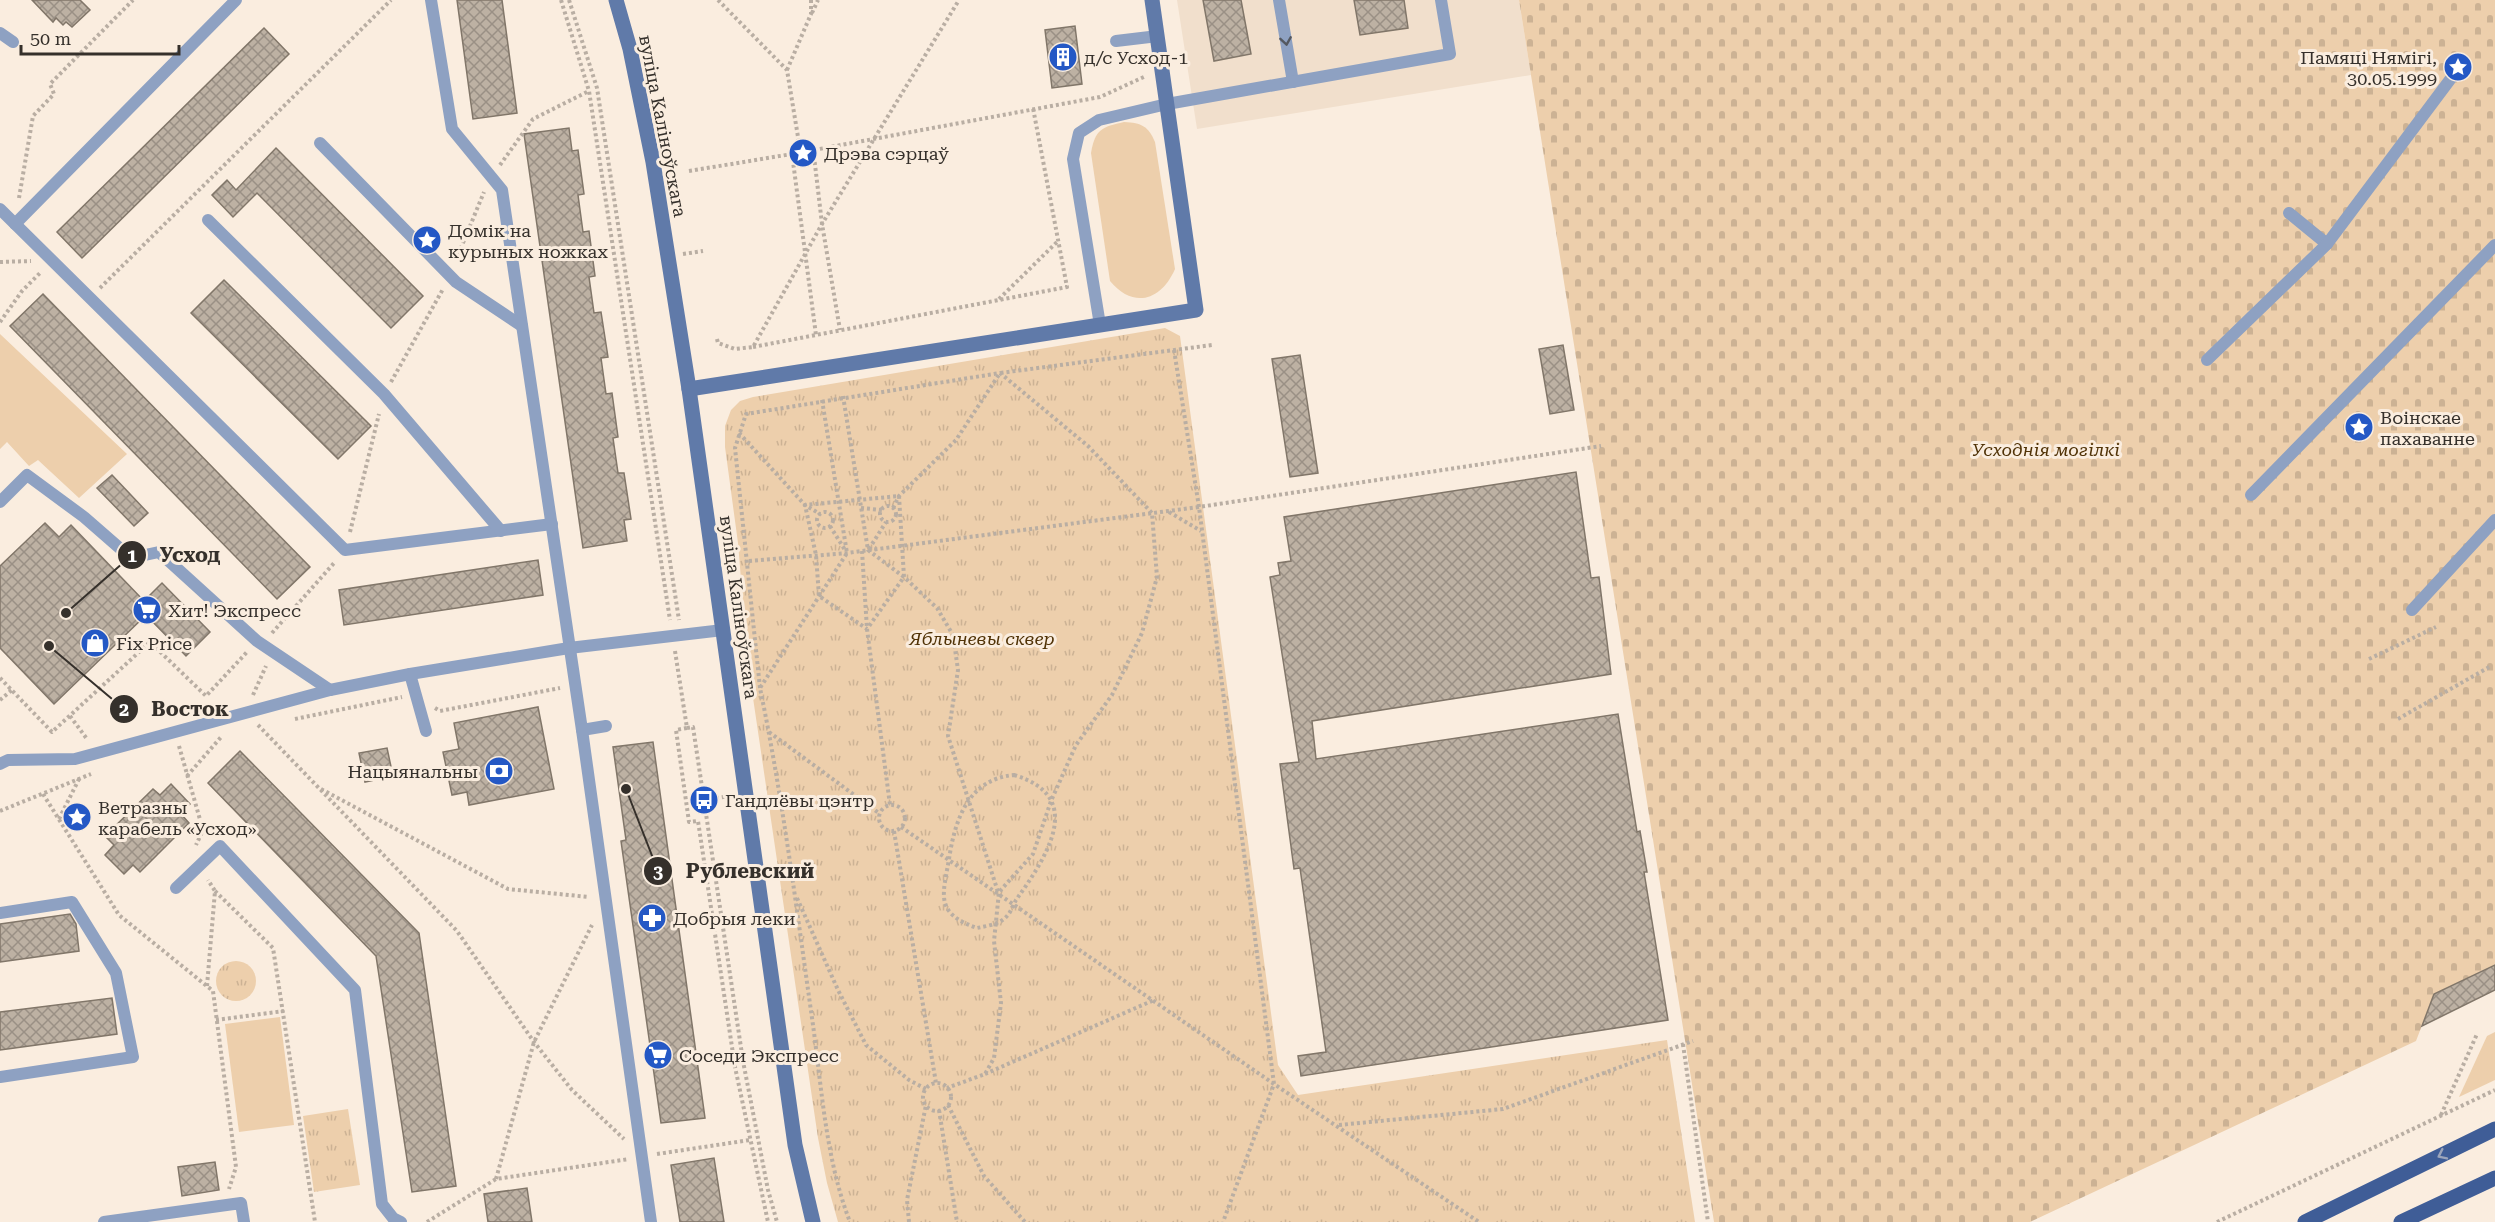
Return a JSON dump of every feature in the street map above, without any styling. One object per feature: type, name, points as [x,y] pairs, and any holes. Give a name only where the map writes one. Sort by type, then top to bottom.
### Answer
[{"type":"main road","name":"вуліца Каліноўскага","points":[[616,0],[630,49],[653,162],[689,389],[795,1144],[813,1222]]},
{"type":"main road","points":[[689,389],[1197,310],[1152,0]]},
{"type":"main road","points":[[2305,1222],[2495,1129]]},
{"type":"main road","points":[[2402,1222],[2495,1178]]},
{"type":"lane","points":[[15,224],[236,0]]},
{"type":"lane","points":[[431,0],[452,129],[502,189],[582,730],[651,1222]]},
{"type":"lane","points":[[1279,0],[1293,82]]},
{"type":"lane","points":[[1100,325],[1073,159],[1079,133],[1099,120],[1167,104],[1450,54],[1441,0]]},
{"type":"lane","points":[[0,33],[13,42]]},
{"type":"lane","points":[[1116,41],[1158,36]]},
{"type":"lane","points":[[2207,360],[2327,244],[2455,73]]},
{"type":"lane","points":[[320,144],[456,282],[522,326]]},
{"type":"lane","points":[[0,209],[345,550],[552,524]]},
{"type":"lane","points":[[2289,213],[2327,244]]},
{"type":"lane","points":[[208,220],[384,394],[501,531]]},
{"type":"lane","points":[[2251,495],[2495,245]]},
{"type":"lane","points":[[0,502],[27,475],[84,517],[131,558],[159,552],[257,641],[330,690]]},
{"type":"lane","points":[[2412,610],[2495,520]]},
{"type":"lane","points":[[3,759],[75,759],[330,690],[410,674],[569,648],[723,630]]},
{"type":"lane","points":[[410,674],[426,731]]},
{"type":"lane","points":[[582,730],[606,726]]},
{"type":"lane","points":[[176,888],[220,846],[355,990],[382,1204],[393,1218],[401,1222]]},
{"type":"lane","points":[[0,913],[72,902],[116,973],[133,1057],[0,1077]]},
{"type":"lane","points":[[104,1222],[241,1203],[244,1222]]},
{"type":"path","points":[[22,173],[33,116],[54,94],[50,84],[133,0]]},
{"type":"path","points":[[91,297],[391,0]]},
{"type":"path","points":[[561,0],[589,91],[677,636]]},
{"type":"path","points":[[569,0],[597,88],[677,636],[687,728]]},
{"type":"path","points":[[718,0],[787,70]]},
{"type":"path","points":[[811,0],[811,14]]},
{"type":"path","points":[[816,335],[793,157],[799,144],[787,70],[818,0]]},
{"type":"path","points":[[753,347],[822,224],[959,0]]},
{"type":"path","points":[[689,171],[793,157],[801,164],[806,164],[814,153],[874,137],[1100,97],[1163,68]]},
{"type":"path","points":[[717,339],[718,343],[735,349],[753,347],[1067,287],[1033,108]]},
{"type":"path","points":[[799,144],[807,143],[814,153],[822,224],[840,330]]},
{"type":"path","points":[[998,300],[1058,240]]},
{"type":"path","points":[[0,262],[53,261]]},
{"type":"path","points":[[0,322],[22,291],[53,261]]},
{"type":"path","points":[[850,1222],[832,1159],[794,892],[760,688],[749,561],[735,448],[738,433],[746,414],[843,396],[1212,345]]},
{"type":"path","points":[[1174,350],[1199,507],[1274,1084],[1222,1222]]},
{"type":"path","points":[[892,507],[898,496],[956,440],[1000,373]]},
{"type":"path","points":[[999,892],[1033,854],[1052,798],[1076,745],[1112,695],[1142,633],[1157,577],[1152,513],[1089,446],[1000,373]]},
{"type":"path","points":[[843,396],[868,550],[904,577],[937,608],[953,635],[958,669],[948,736],[999,892],[996,923],[996,974],[1001,1003],[994,1059],[985,1074]]},
{"type":"path","points":[[760,688],[847,553],[822,400]]},
{"type":"path","points":[[738,433],[805,505],[820,514],[827,512],[831,515],[833,522],[830,526]]},
{"type":"path","points":[[749,561],[847,553],[1199,507],[1600,446]]},
{"type":"path","points":[[805,505],[898,496]]},
{"type":"path","points":[[867,629],[904,577],[904,545],[898,496]]},
{"type":"path","points":[[805,505],[816,555],[819,596]]},
{"type":"path","points":[[861,508],[882,510],[885,507],[892,507],[896,511],[895,518],[885,522],[868,550]]},
{"type":"path","points":[[831,515],[840,508]]},
{"type":"path","points":[[882,510],[880,516],[885,522]]},
{"type":"path","points":[[1168,511],[1202,531]]},
{"type":"path","points":[[820,514],[818,518],[820,526],[830,526]]},
{"type":"path","points":[[830,526],[847,553]]},
{"type":"path","points":[[862,551],[867,629],[890,806]]},
{"type":"path","points":[[819,596],[867,629]]},
{"type":"path","points":[[2369,659],[2436,627]]},
{"type":"path","points":[[0,678],[52,732],[150,642],[206,696],[257,641],[272,633]]},
{"type":"path","points":[[2398,719],[2491,666]]},
{"type":"path","points":[[284,721],[416,694],[440,711],[575,685]]},
{"type":"path","points":[[0,700],[12,690]]},
{"type":"path","points":[[244,713],[259,725],[457,931],[534,1042],[572,1090],[642,1156]]},
{"type":"path","points":[[70,716],[87,739]]},
{"type":"path","points":[[247,728],[267,724]]},
{"type":"path","points":[[707,820],[688,822],[676,730],[693,727],[746,1072],[768,1190],[777,1222]]},
{"type":"path","points":[[769,732],[880,814]]},
{"type":"path","points":[[187,776],[224,734],[213,737]]},
{"type":"path","points":[[169,748],[190,743]]},
{"type":"path","points":[[0,811],[95,772]]},
{"type":"path","points":[[1014,775],[1041,786],[1052,798],[1056,814],[1049,848],[1032,880],[1014,903],[1007,917],[996,923],[977,928],[956,920],[943,897],[943,881],[953,831],[968,801],[1002,776],[1014,775]]},
{"type":"path","points":[[59,819],[80,778]]},
{"type":"path","points":[[321,789],[508,889],[606,899],[534,1042],[496,1179]]},
{"type":"path","points":[[704,800],[745,793]]},
{"type":"path","points":[[43,794],[119,915],[213,991],[236,1167],[223,1206]]},
{"type":"path","points":[[890,806],[898,807],[904,812],[905,820],[901,827],[894,831],[884,828],[879,821],[880,814],[890,806]]},
{"type":"path","points":[[698,821],[735,1067],[768,1222]]},
{"type":"path","points":[[901,827],[1479,1222]]},
{"type":"path","points":[[894,831],[936,1083]]},
{"type":"path","points":[[215,891],[273,948],[315,1222]]},
{"type":"path","points":[[794,892],[866,1045],[909,1080],[926,1089]]},
{"type":"path","points":[[947,1088],[985,1074],[1154,1000]]},
{"type":"path","points":[[216,1020],[284,1011]]},
{"type":"path","points":[[2441,1116],[2477,1034]]},
{"type":"path","points":[[1338,1125],[1503,1109],[1693,1041]]},
{"type":"path","points":[[1683,1044],[1708,1222]]},
{"type":"path","points":[[936,1083],[947,1088],[951,1096],[948,1105],[939,1110],[931,1109],[923,1097],[926,1089],[936,1083]]},
{"type":"path","points":[[2217,1222],[2495,1090]]},
{"type":"path","points":[[909,1222],[907,1200],[926,1104]]},
{"type":"path","points":[[948,1105],[984,1176],[1025,1222]]},
{"type":"path","points":[[939,1110],[957,1222]]},
{"type":"path","points":[[427,1222],[496,1179],[750,1140]]},
{"type":"shaded area","points":[[1177,0],[1519,0],[1531,75],[1197,129]]},
{"type":"green space","name":"Усходнія могілкі","points":[[1519,0],[2495,0],[2495,965],[2434,994],[2416,1041],[2030,1222],[1714,1222]]},
{"type":"green space","points":[[1124,122],[1144,126],[1155,142],[1175,269],[1162,288],[1146,298],[1128,295],[1110,281],[1091,153],[1097,134],[1101,130]]},
{"type":"green space","name":"Яблыневы сквер","points":[[1165,328],[1180,336],[1278,1065],[1298,1095],[1667,1040],[1695,1222],[838,1222],[818,1138],[748,664],[738,543],[725,447],[725,426],[731,410],[740,401],[753,397]]},
{"type":"green space","points":[[0,334],[127,454],[79,498],[38,460],[29,466],[7,442],[0,449]]},
{"type":"green space","points":[[236,961],[250,967],[256,981],[250,995],[236,1001],[222,995],[216,981],[222,967]]},
{"type":"green space","points":[[280,1017],[294,1125],[239,1132],[225,1024]]},
{"type":"green space","points":[[2495,1032],[2495,1080],[2459,1097],[2487,1036]]},
{"type":"green space","points":[[348,1109],[360,1185],[314,1192],[303,1116]]},
{"type":"building","points":[[32,0],[80,0],[90,10],[72,27],[66,22],[63,25],[56,18],[53,22]]},
{"type":"building","points":[[457,0],[502,0],[517,113],[473,119]]},
{"type":"building","points":[[1203,0],[1241,0],[1251,54],[1214,61]]},
{"type":"building","points":[[1354,0],[1404,0],[1408,28],[1360,35]]},
{"type":"building","name":"д/с Усход-1","points":[[1075,26],[1082,84],[1052,88],[1045,30]]},
{"type":"building","points":[[264,28],[289,54],[82,258],[57,232]]},
{"type":"building","points":[[569,128],[572,151],[578,150],[584,194],[578,195],[583,232],[589,231],[595,276],[589,277],[594,313],[601,312],[608,357],[601,358],[606,394],[612,393],[618,437],[613,438],[618,473],[624,473],[631,519],[624,520],[627,541],[583,548],[524,134]]},
{"type":"building","points":[[276,148],[423,296],[391,328],[257,193],[233,217],[212,195],[227,180],[236,190]]},
{"type":"building","points":[[224,280],[371,426],[338,459],[191,313]]},
{"type":"building","points":[[43,294],[310,567],[277,599],[10,326]]},
{"type":"building","points":[[1563,345],[1574,410],[1550,414],[1539,349]]},
{"type":"building","points":[[1300,355],[1318,473],[1290,477],[1272,359]]},
{"type":"building","points":[[1576,472],[1591,578],[1599,577],[1611,674],[1312,721],[1316,759],[1618,714],[1637,832],[1640,831],[1647,872],[1644,872],[1668,1020],[1301,1076],[1298,1056],[1326,1052],[1300,868],[1294,869],[1280,764],[1299,762],[1270,577],[1280,575],[1278,563],[1291,561],[1284,517]]},
{"type":"building","points":[[112,475],[148,513],[134,526],[97,488]]},
{"type":"building","points":[[45,523],[59,537],[71,525],[144,601],[162,583],[210,632],[186,656],[146,615],[54,704],[0,648],[0,566]]},
{"type":"building","points":[[538,560],[543,595],[344,625],[339,590]]},
{"type":"building","name":"Нацыянальны","points":[[538,707],[554,789],[469,805],[467,792],[452,795],[443,752],[459,749],[454,723]]},
{"type":"building","points":[[653,742],[705,1118],[661,1123],[621,841],[626,840],[613,747]]},
{"type":"building","points":[[387,748],[393,776],[365,782],[359,753]]},
{"type":"building","points":[[240,751],[419,933],[456,1186],[412,1192],[376,956],[208,783]]},
{"type":"building","points":[[171,784],[190,804],[181,814],[189,823],[140,872],[133,865],[124,874],[105,855],[114,845],[105,836],[153,789],[160,795]]},
{"type":"building","points":[[70,914],[76,924],[79,951],[0,962],[0,924]]},
{"type":"building","points":[[2495,965],[2495,990],[2422,1026],[2434,994]]},
{"type":"building","points":[[112,998],[117,1034],[0,1050],[0,1012]]},
{"type":"building","points":[[714,1158],[724,1222],[680,1222],[671,1165]]},
{"type":"building","points":[[215,1162],[219,1190],[182,1196],[178,1167]]},
{"type":"building","points":[[527,1188],[532,1222],[488,1222],[484,1194]]},
{"type":"place","name":"д/с Усход-1","points":[[1063,57]]},
{"type":"place","name":"Памяці Нямігі, 30.05.1999","points":[[2458,67]]},
{"type":"place","name":"Дрэва сэрцаў","points":[[803,153]]},
{"type":"place","name":"Домік на курыных ножках","points":[[427,240]]},
{"type":"place","name":"Воінскае пахаванне","points":[[2359,427]]},
{"type":"place","name":"Хит! Экспресс","points":[[147,610]]},
{"type":"place","name":"Усход","points":[[66,613]]},
{"type":"place","name":"Fix Price","points":[[95,643]]},
{"type":"place","name":"Восток","points":[[49,646]]},
{"type":"place","name":"Нацыянальны","points":[[499,771]]},
{"type":"place","name":"Рублевский","points":[[626,789]]},
{"type":"place","name":"Гандлёвы цэнтр","points":[[704,800]]},
{"type":"place","name":"Ветразны карабель «Усход»","points":[[77,817]]},
{"type":"place","name":"Добрыя леки","points":[[652,918]]},
{"type":"place","name":"Соседи Экспресс","points":[[658,1055]]}]
